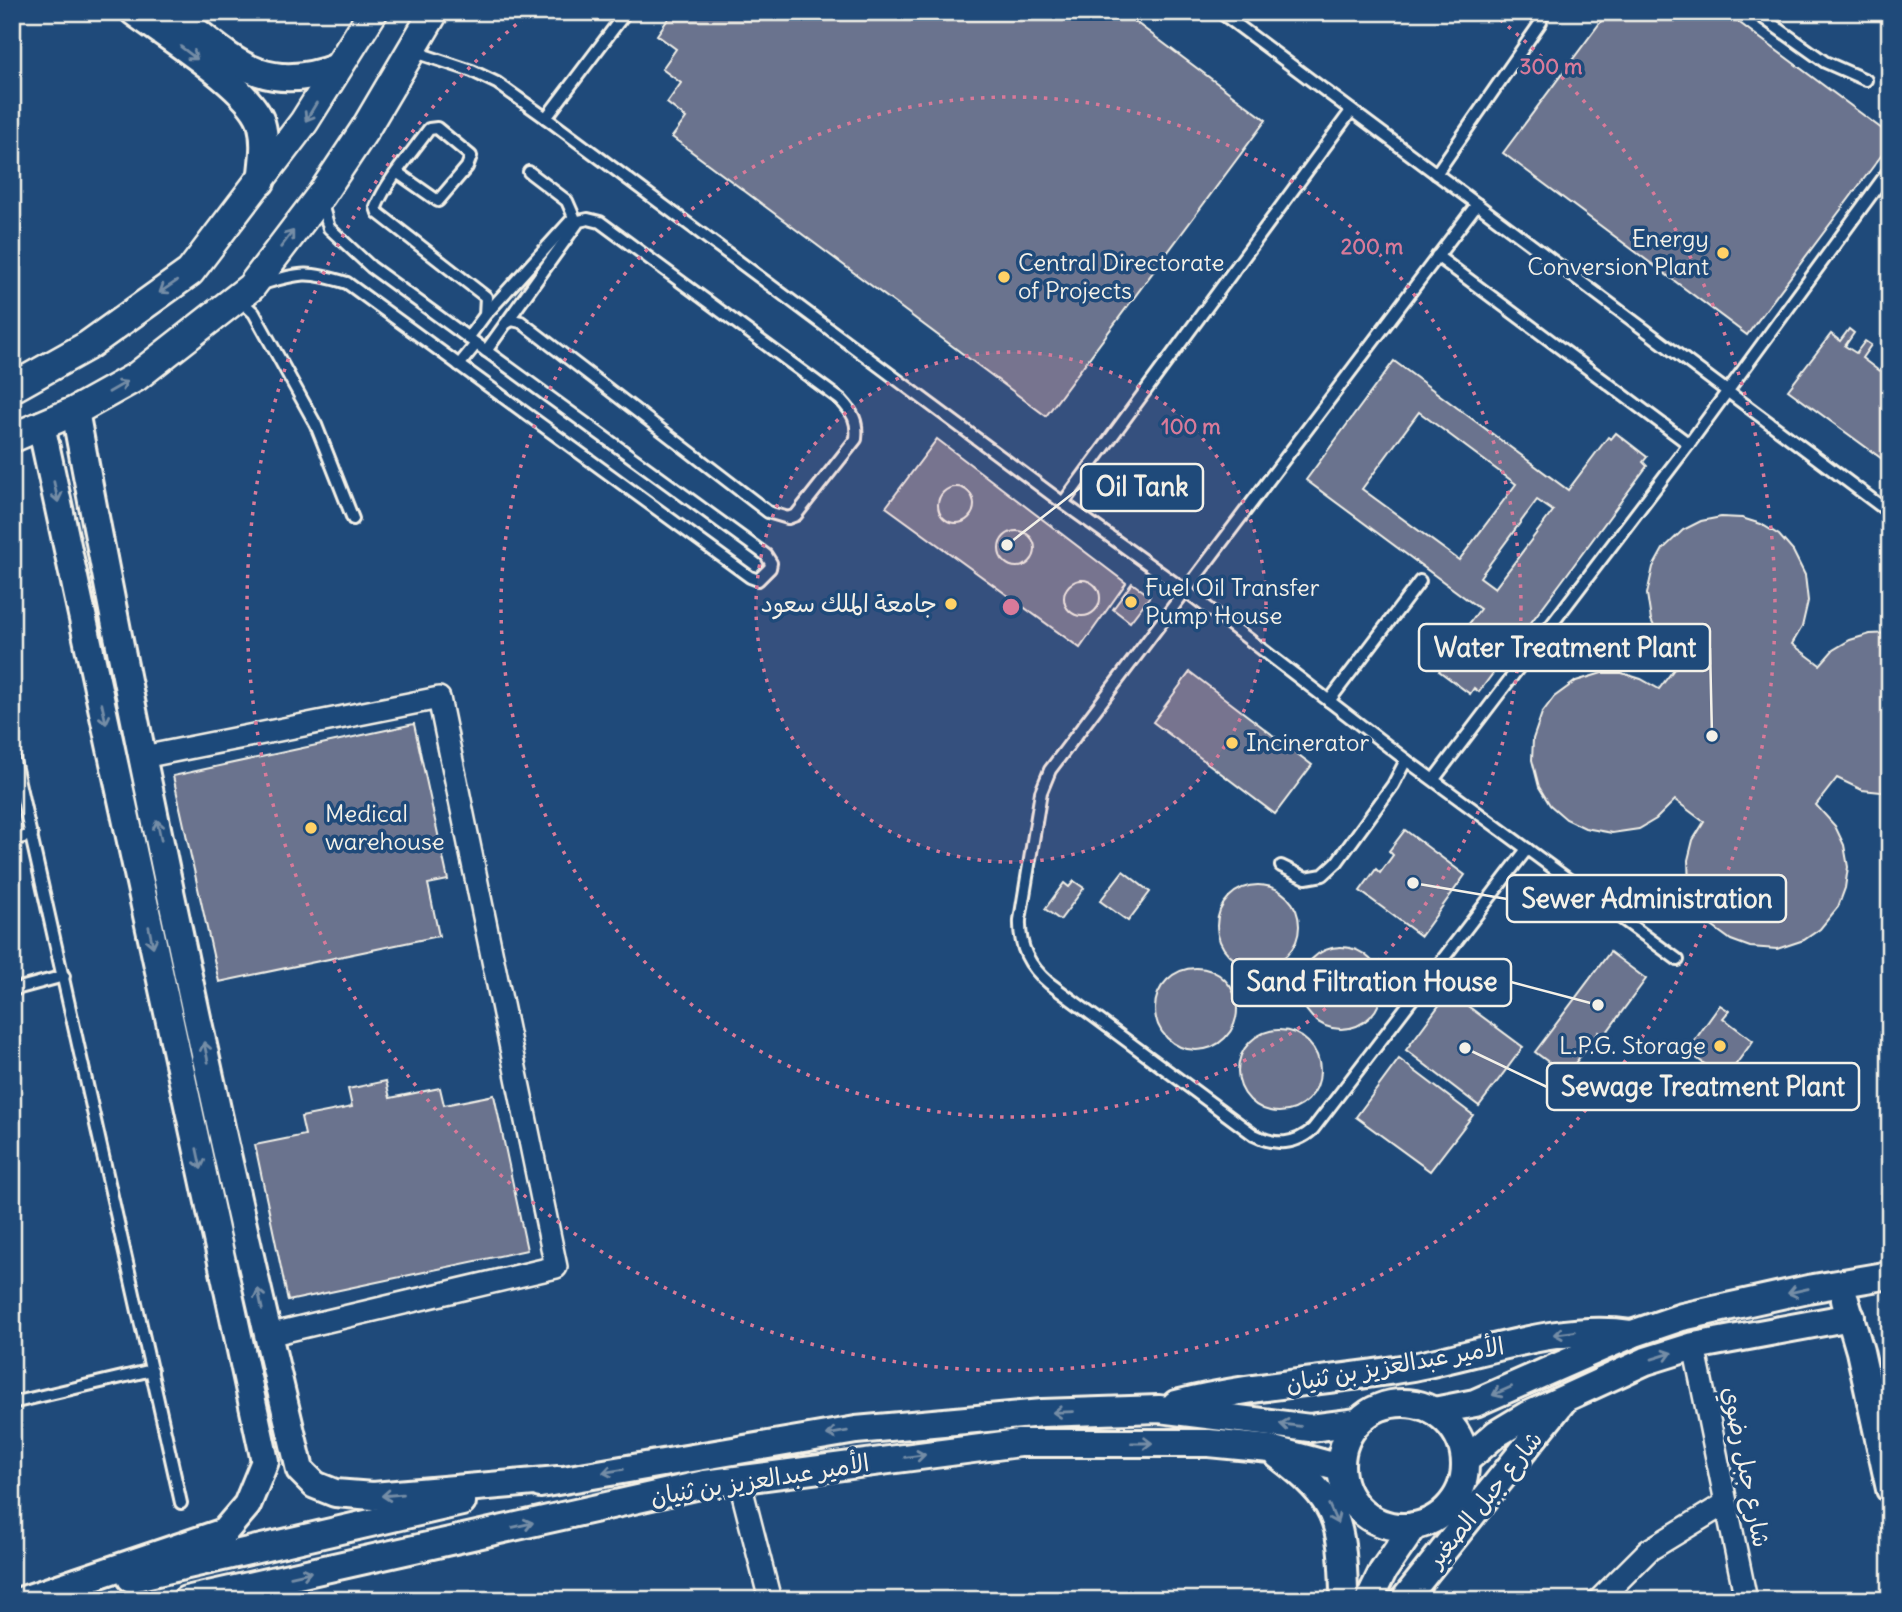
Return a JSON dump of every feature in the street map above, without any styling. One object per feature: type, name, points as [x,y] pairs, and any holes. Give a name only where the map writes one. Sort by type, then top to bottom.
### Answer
[{"type":"main road","points":[[12,388],[86,346],[190,272],[304,122],[373,12]]},
{"type":"main road","points":[[12,438],[75,411],[136,376],[244,293],[321,195],[365,129],[433,12]]},
{"type":"street","points":[[134,12],[234,87],[251,107],[260,120],[265,141],[261,182]]},
{"type":"street","points":[[172,12],[241,64],[259,74],[290,80],[311,78],[338,67]]},
{"type":"street","points":[[75,411],[116,628],[212,1083],[300,1470],[315,1485],[335,1493],[373,1496],[558,1480]]},
{"type":"street","points":[[23,1600],[224,1532],[247,1505],[265,1461],[41,425]]},
{"type":"street","points":[[87,634],[116,628]]},
{"type":"street","points":[[143,757],[439,698],[556,1267],[268,1335]]},
{"type":"street","points":[[183,1089],[212,1083]]},
{"type":"street","name":"الأمير عبدالعزيز بن ثنيان","points":[[1434,1411],[1475,1403],[1632,1334],[1682,1317],[1890,1275]]},
{"type":"street","points":[[1840,1284],[1851,1317],[1890,1489]]},
{"type":"street","points":[[1694,1346],[1851,1317]]},
{"type":"street","name":"الأمير عبدالعزيز بن ثنيان","points":[[1158,1409],[1198,1399],[1409,1368],[1565,1332],[1604,1330],[1632,1334]]},
{"type":"street","name":"شارع جبل الصغير","points":[[1465,1461],[1496,1434],[1598,1381],[1646,1361],[1694,1346]]},
{"type":"street","name":"شارع جبل رضوي","points":[[1694,1346],[1746,1600]]},
{"type":"street","name":"شارع جبل الصغير","points":[[1404,1600],[1565,1398]]},
{"type":"street","points":[[1408,1403],[1434,1411],[1455,1433],[1465,1461],[1463,1484],[1452,1504],[1435,1518],[1414,1526],[1388,1525],[1365,1514],[1348,1494],[1340,1468],[1344,1443],[1358,1422],[1381,1406],[1408,1403]]},
{"type":"street","name":"الأمير عبدالعزيز بن ثنيان","points":[[38,1600],[558,1480],[856,1430],[1042,1413],[1158,1409],[1310,1427],[1358,1422]]},
{"type":"street","points":[[258,1428],[288,1420]]},
{"type":"street","name":"الأمير عبدالعزيز بن ثنيان","points":[[186,1600],[739,1479],[1019,1443],[1209,1443],[1270,1449],[1340,1468]]},
{"type":"street","points":[[1270,1449],[1324,1494],[1336,1517],[1343,1543],[1341,1595]]},
{"type":"street","points":[[739,1479],[770,1600]]},
{"type":"street","points":[[1599,1600],[1649,1550],[1726,1503]]},
{"type":"street","points":[[1341,1595],[1365,1514]]},
{"type":"street","name":"شارع جبل الصغير","points":[[1369,1600],[1383,1571],[1414,1526]]},
{"type":"lane","points":[[546,118],[626,12]]},
{"type":"lane","points":[[1220,12],[1890,513]]},
{"type":"lane","points":[[1755,12],[1825,62],[1866,80]]},
{"type":"lane","points":[[1436,174],[1541,22]]},
{"type":"lane","points":[[410,50],[472,71],[497,83],[546,118],[1063,503],[1186,591],[1406,760],[1678,960]]},
{"type":"lane","points":[[1063,503],[1352,111]]},
{"type":"lane","points":[[398,173],[438,201],[467,167],[471,156],[437,128],[429,129],[380,197],[376,207],[378,213],[486,297],[485,315]]},
{"type":"lane","points":[[1434,779],[1689,444],[1890,169]]},
{"type":"lane","points":[[459,365],[485,315],[574,217],[567,201],[529,172]]},
{"type":"lane","points":[[321,195],[322,211],[329,228],[371,267],[766,555],[771,562],[770,568],[758,580],[750,577],[347,283],[315,273],[298,273],[244,293],[316,425],[353,519]]},
{"type":"lane","points":[[1477,204],[1049,771],[1043,785],[1020,930],[1027,957],[1049,983],[1254,1135],[1279,1143],[1294,1141],[1313,1129],[1527,849]]},
{"type":"lane","points":[[486,351],[505,324],[579,221],[588,219],[600,222],[841,400],[858,425],[856,439],[796,515],[788,518],[768,512],[521,322],[512,320],[505,324]]},
{"type":"lane","points":[[1437,256],[1689,444]]},
{"type":"lane","points":[[1329,701],[1420,581]]},
{"type":"lane","points":[[12,751],[181,1503]]},
{"type":"lane","points":[[1281,866],[1306,878],[1330,870],[1393,785],[1406,760]]},
{"type":"lane","points":[[12,840],[32,835]]},
{"type":"lane","points":[[12,990],[64,976]]},
{"type":"lane","points":[[12,1403],[152,1370]]},
{"type":"building","name":"Central Directorate of Projects","points":[[673,12],[1122,12],[1266,120],[1046,416],[672,137],[686,118],[667,103],[681,83],[662,69],[676,49],[657,35]]},
{"type":"building","name":"Energy Conversion Plant","points":[[1608,12],[1725,12],[1890,135],[1890,144],[1747,335],[1503,153]]},
{"type":"building","points":[[1849,329],[1854,333],[1845,346],[1856,353],[1865,341],[1871,345],[1862,358],[1879,371],[1890,359],[1890,369],[1885,375],[1890,379],[1889,464],[1788,390],[1831,334],[1840,341]]},
{"type":"building","points":[[1394,361],[1568,490],[1608,437],[1611,439],[1616,433],[1647,457],[1643,462],[1647,466],[1562,581],[1479,692],[1474,688],[1470,694],[1439,671],[1443,665],[1440,662],[1480,609],[1306,480]],"holes":[[[1419,412],[1516,484],[1459,560],[1362,489]],[[1537,500],[1553,511],[1495,588],[1480,577]]]},
{"type":"building","points":[[937,439],[1126,583],[1080,648],[886,507]]},
{"type":"building","points":[[956,487],[968,493],[974,505],[968,517],[956,523],[944,517],[938,505],[944,493]]},
{"type":"building","points":[[1721,517],[1742,518],[1761,524],[1779,535],[1793,551],[1805,575],[1808,601],[1802,627],[1792,644],[1820,665],[1833,650],[1850,640],[1870,634],[1890,633],[1890,793],[1862,790],[1837,778],[1816,805],[1835,826],[1844,845],[1848,867],[1845,888],[1838,907],[1820,929],[1804,940],[1777,949],[1750,947],[1731,940],[1709,924],[1696,907],[1689,887],[1688,860],[1693,840],[1704,822],[1675,800],[1656,819],[1639,829],[1612,833],[1585,828],[1566,819],[1550,805],[1539,787],[1532,760],[1533,739],[1542,713],[1554,697],[1576,681],[1602,673],[1622,673],[1659,689],[1680,661],[1662,643],[1651,620],[1647,594],[1653,567],[1663,549],[1683,530],[1701,521]]},
{"type":"building","points":[[1017,531],[1030,536],[1035,549],[1030,562],[1017,567],[1004,562],[999,549],[1004,536]]},
{"type":"building","points":[[1082,580],[1095,585],[1100,598],[1095,611],[1082,616],[1069,611],[1064,598],[1069,585]]},
{"type":"building","name":"Fuel Oil Transfer Pump House","points":[[1132,583],[1150,596],[1130,622],[1113,609]]},
{"type":"building","name":"Incinerator","points":[[1190,672],[1312,765],[1275,814],[1153,722]]},
{"type":"building","name":"Medical warehouse","points":[[414,724],[448,880],[428,884],[439,936],[219,982],[173,776]]},
{"type":"building","points":[[1405,830],[1465,875],[1421,936],[1360,891],[1376,869],[1380,873],[1393,855],[1389,851]]},
{"type":"building","points":[[1123,871],[1150,892],[1128,921],[1100,901]]},
{"type":"building","points":[[1074,881],[1084,888],[1060,920],[1045,909],[1064,883],[1069,887]]},
{"type":"building","points":[[1258,885],[1274,888],[1287,897],[1296,910],[1299,926],[1296,942],[1287,955],[1274,964],[1258,967],[1242,964],[1229,955],[1220,942],[1217,926],[1220,910],[1229,897],[1242,888]]},
{"type":"building","points":[[1341,947],[1357,950],[1370,959],[1379,972],[1382,988],[1379,1004],[1370,1017],[1357,1026],[1341,1029],[1325,1026],[1312,1017],[1303,1004],[1300,988],[1303,972],[1312,959],[1325,950]]},
{"type":"building","points":[[1610,952],[1646,979],[1604,1036],[1599,1032],[1566,1075],[1535,1052]]},
{"type":"building","points":[[1196,968],[1212,971],[1225,980],[1234,993],[1237,1009],[1234,1025],[1225,1038],[1212,1047],[1196,1050],[1180,1047],[1167,1038],[1158,1025],[1155,1009],[1158,993],[1167,980],[1180,971]]},
{"type":"building","points":[[1449,992],[1523,1047],[1479,1106],[1406,1050]]},
{"type":"building","name":"L.P.G. Storage","points":[[1720,1005],[1729,1011],[1723,1018],[1753,1041],[1725,1079],[1687,1051]]},
{"type":"building","points":[[1279,1030],[1295,1033],[1308,1042],[1317,1055],[1320,1071],[1317,1087],[1308,1100],[1295,1109],[1279,1112],[1263,1109],[1250,1100],[1241,1087],[1238,1071],[1241,1055],[1250,1042],[1263,1033]]},
{"type":"building","points":[[1399,1059],[1473,1115],[1430,1171],[1356,1117]]},
{"type":"building","points":[[386,1081],[390,1098],[440,1088],[444,1105],[494,1095],[527,1250],[288,1301],[255,1145],[305,1135],[301,1117],[352,1107],[348,1089]]},
{"type":"place","name":"Energy Conversion Plant","points":[[1723,253]]},
{"type":"place","name":"Central Directorate of Projects","points":[[1004,277]]},
{"type":"place","name":"Oil Tank","points":[[1007,545]]},
{"type":"place","name":"Fuel Oil Transfer Pump House","points":[[1131,602]]},
{"type":"place","name":"جامعة الملك سعود","points":[[951,604]]},
{"type":"place","name":"Water Treatment Plant","points":[[1712,736]]},
{"type":"place","name":"Incinerator","points":[[1232,743]]},
{"type":"place","name":"Medical warehouse","points":[[311,828]]},
{"type":"place","name":"Sewer Administration","points":[[1413,883]]},
{"type":"place","name":"Sand Filtration House","points":[[1598,1005]]},
{"type":"place","name":"L.P.G. Storage","points":[[1720,1046]]},
{"type":"place","name":"Sewage Treatment Plant","points":[[1465,1048]]}]
